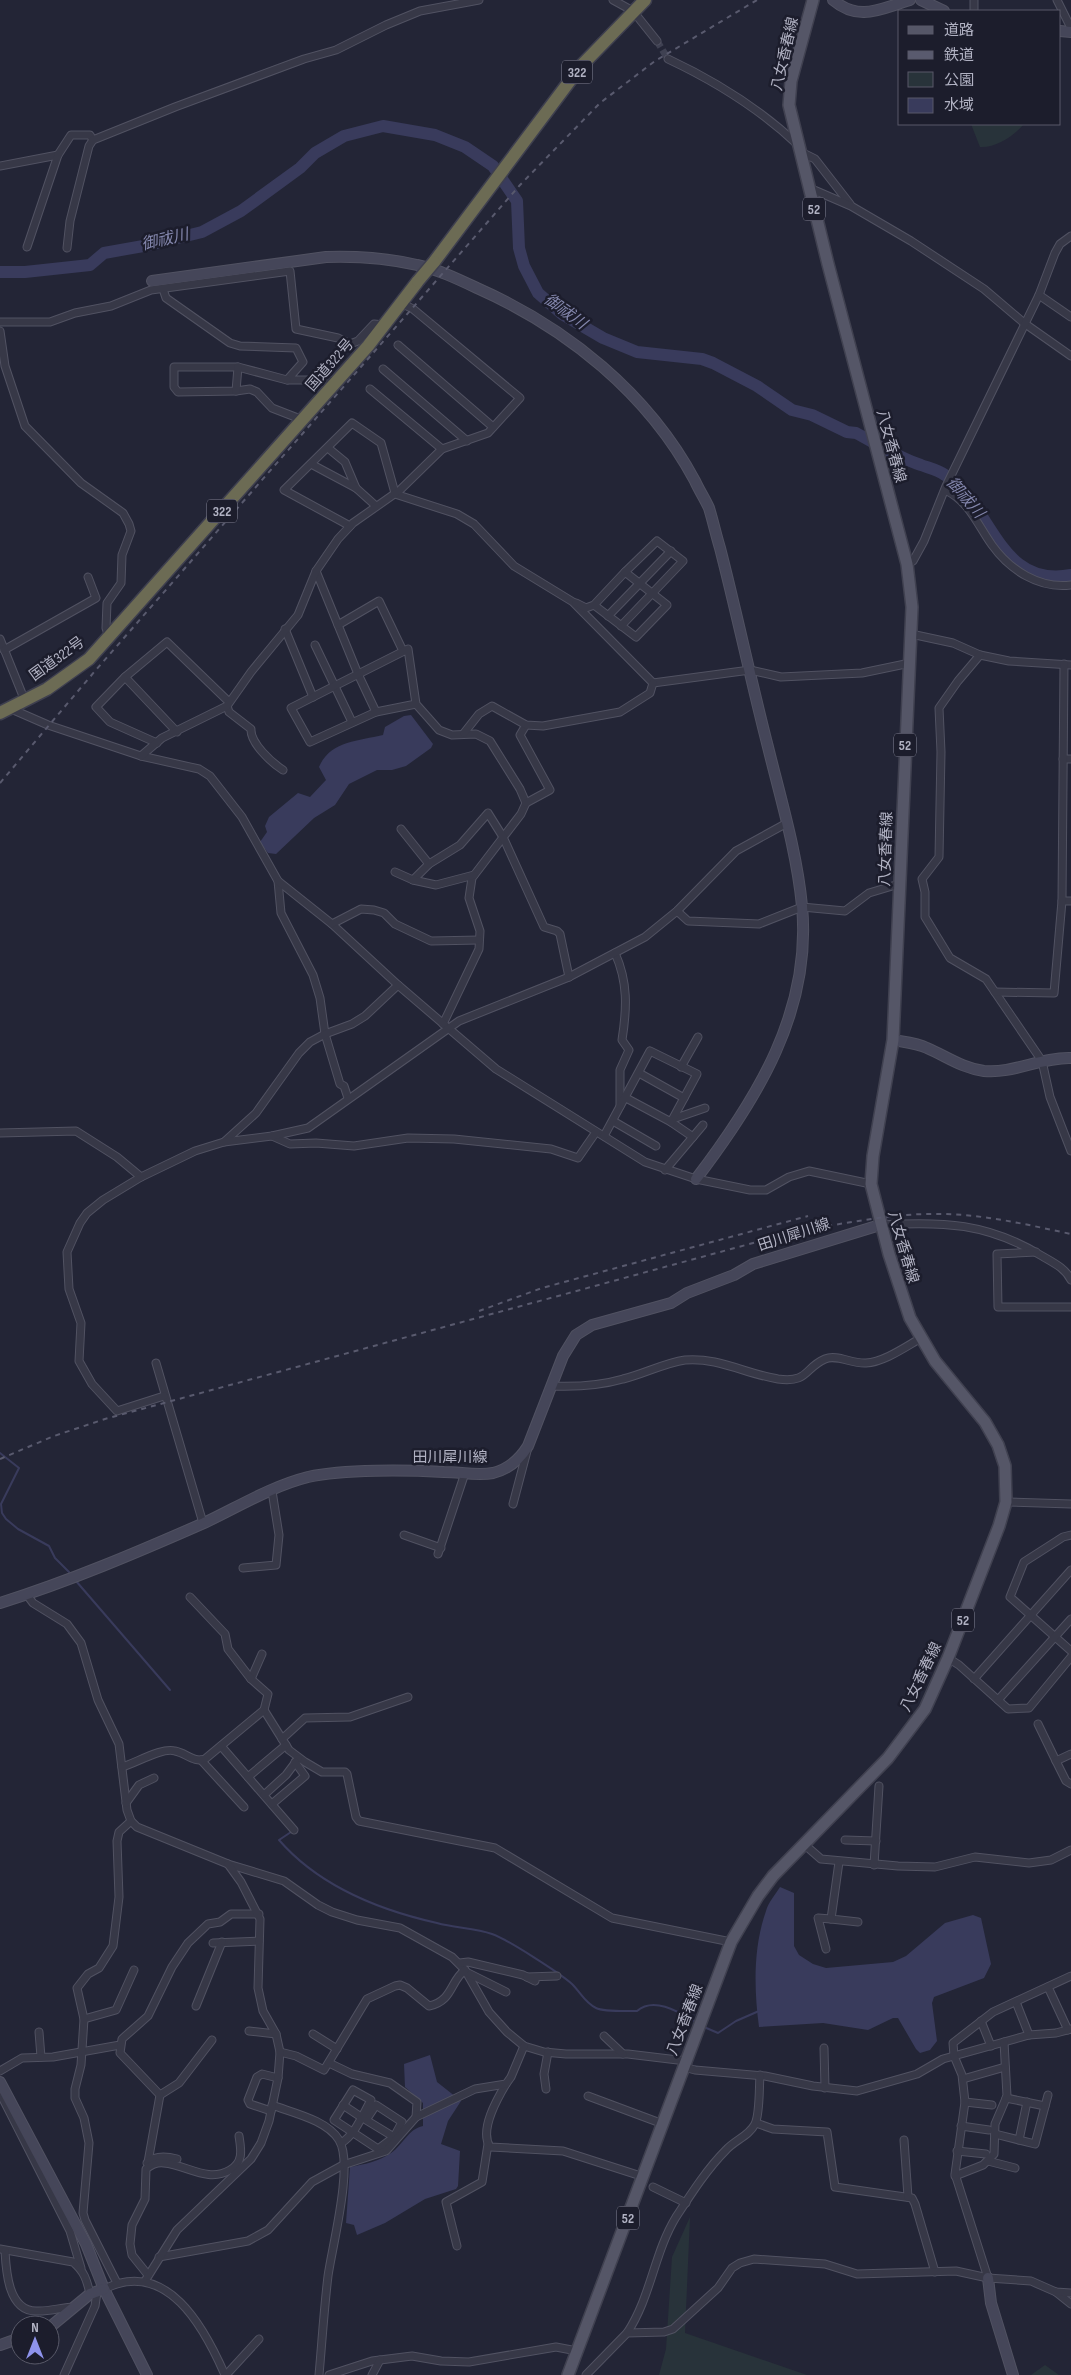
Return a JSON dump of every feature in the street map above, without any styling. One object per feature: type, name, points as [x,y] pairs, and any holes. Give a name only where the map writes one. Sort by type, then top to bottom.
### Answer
[{"type":"highway","name":"国道322号","points":[[5,711],[69,675],[90,659],[109,638],[385,326],[581,66],[644,0]]},
{"type":"main road","name":"八女香春線","points":[[568,2375],[731,1942],[758,1896],[773,1876],[805,1845],[906,1736],[924,1709],[948,1658],[999,1526],[1006,1502],[1005,1466],[998,1445],[985,1422],[946,1376],[921,1338],[901,1294],[880,1225],[871,1184],[873,1156],[893,1040],[912,607],[907,564],[877,455],[789,105],[789,93],[814,0]]},
{"type":"street","points":[[67,248],[70,222],[89,146],[93,140],[174,106],[229,88],[304,59],[336,50],[386,25],[420,11],[479,0]]},
{"type":"street","points":[[613,0],[633,11],[657,41]]},
{"type":"street","points":[[832,0],[848,11],[857,13],[874,11],[910,0]]},
{"type":"street","points":[[921,0],[942,10]]},
{"type":"street","points":[[1056,0],[1071,30]]},
{"type":"street","points":[[668,58],[700,74],[770,118],[799,148],[815,159],[852,206]]},
{"type":"street","points":[[27,247],[58,155],[71,135],[90,135],[93,140]]},
{"type":"street","points":[[0,166],[58,155]]},
{"type":"street","points":[[810,192],[814,190],[824,193],[852,206],[911,241],[984,289],[1024,324],[1071,356]]},
{"type":"street","points":[[907,564],[913,561],[924,541],[957,463],[1039,295],[1055,252],[1060,244],[1071,236]]},
{"type":"street","points":[[0,322],[50,322],[76,313],[111,306],[151,285],[326,257],[354,256],[387,259],[418,265],[458,279],[504,300],[553,329],[599,363],[632,394],[659,426],[686,465],[708,507],[787,823],[802,907],[801,954],[797,982],[787,1024],[777,1052],[734,1130],[696,1179]]},
{"type":"street","points":[[151,285],[163,289],[290,271],[296,329],[338,338],[350,344],[358,341],[374,324],[385,326]]},
{"type":"street","points":[[163,289],[166,298],[230,343],[240,346],[296,348],[304,362],[287,380]]},
{"type":"street","points":[[1039,295],[1071,317]]},
{"type":"street","points":[[141,756],[157,743],[228,704],[285,629],[298,615],[316,571],[338,539],[350,526],[395,494],[442,449],[480,437],[493,427],[520,398],[413,309],[403,304]]},
{"type":"street","points":[[0,331],[5,366],[25,426],[80,483],[123,513],[129,524],[131,531],[122,555],[121,583],[107,603],[106,628],[109,638]]},
{"type":"street","points":[[398,345],[493,427]]},
{"type":"street","points":[[303,420],[272,408],[258,392],[250,389],[236,392],[178,392],[174,387],[174,367],[238,367],[287,380],[311,380],[322,375],[335,384]]},
{"type":"street","points":[[236,392],[238,367]]},
{"type":"street","points":[[383,369],[467,441]]},
{"type":"street","points":[[370,389],[442,449]]},
{"type":"street","points":[[350,526],[284,490],[352,423],[381,443],[395,494]]},
{"type":"street","points":[[328,448],[345,462],[356,488]]},
{"type":"street","points":[[311,464],[356,488],[376,506]]},
{"type":"street","points":[[946,488],[958,496],[993,546],[1007,562],[1028,578],[1047,584],[1071,585]]},
{"type":"street","points":[[395,494],[443,509],[466,519],[474,524],[514,566],[572,602],[586,608],[594,605],[657,541],[683,561],[621,626]]},
{"type":"street","points":[[608,616],[671,552]]},
{"type":"street","points":[[316,571],[358,674],[376,712]]},
{"type":"street","points":[[594,605],[636,637],[667,605],[625,572]]},
{"type":"street","points":[[4,650],[96,598],[88,577]]},
{"type":"street","points":[[338,624],[379,601],[403,651]]},
{"type":"street","points":[[572,602],[653,683]]},
{"type":"street","points":[[285,629],[313,697]]},
{"type":"street","points":[[911,634],[953,643],[980,655],[1009,661],[1068,665],[1062,900],[1054,993],[995,992]]},
{"type":"street","points":[[0,639],[25,701]]},
{"type":"street","points":[[157,743],[110,722],[96,707],[125,677],[167,642],[228,704],[229,712],[251,729],[251,738],[275,765],[283,770]]},
{"type":"street","points":[[315,644],[352,722]]},
{"type":"street","points":[[416,704],[376,712],[310,742],[291,708],[408,649],[416,704],[439,730],[452,735],[476,734],[490,741],[520,789],[526,803]]},
{"type":"street","points":[[980,655],[958,680],[939,708],[941,752],[939,857],[922,879],[925,892],[926,917],[950,958],[986,979],[1042,1061],[1050,1096],[1071,1151]]},
{"type":"street","points":[[653,683],[750,670],[790,676],[862,673],[910,663]]},
{"type":"street","points":[[125,677],[177,732]]},
{"type":"street","points":[[464,733],[479,714],[492,706],[526,725],[543,726],[620,712],[650,693],[653,683]]},
{"type":"street","points":[[5,711],[141,756],[199,770],[210,776],[242,817],[278,881],[332,924],[398,985],[496,1069],[645,1162],[696,1179],[750,1190],[766,1190],[799,1172],[809,1171],[871,1184]]},
{"type":"street","points":[[445,1026],[479,949],[480,931],[469,898],[469,890],[474,875],[521,814],[526,803],[550,790],[520,735],[526,725]]},
{"type":"street","points":[[413,880],[429,864],[460,845],[488,813],[503,837],[544,927],[557,930],[560,934],[569,977]]},
{"type":"street","points":[[164,1396],[117,1411],[92,1384],[79,1361],[82,1322],[69,1289],[67,1252],[73,1236],[87,1213],[103,1200],[141,1177],[196,1151],[224,1142],[272,1136],[308,1128],[445,1026],[569,977],[644,937],[677,911],[736,850],[787,823]]},
{"type":"street","points":[[401,829],[429,864]]},
{"type":"street","points":[[395,872],[413,880],[436,885],[474,875]]},
{"type":"street","points":[[278,881],[281,912],[313,975],[320,998],[325,1034],[340,1084],[344,1086],[348,1098]]},
{"type":"street","points":[[677,911],[688,921],[759,924],[802,907],[845,910],[870,893],[900,884]]},
{"type":"street","points":[[1062,900],[1071,901]]},
{"type":"street","points":[[332,924],[361,910],[374,910],[384,913],[395,924],[431,941],[479,940]]},
{"type":"street","points":[[615,953],[622,968],[627,1009],[622,1040],[629,1050],[620,1070],[620,1108]]},
{"type":"street","points":[[224,1142],[256,1113],[299,1053],[310,1042],[358,1020],[398,985]]},
{"type":"street","points":[[681,1067],[698,1037]]},
{"type":"street","points":[[893,1040],[925,1047],[961,1066],[984,1071],[1006,1070],[1042,1061],[1071,1058]]},
{"type":"street","points":[[604,1136],[650,1051],[696,1074],[672,1121]]},
{"type":"street","points":[[639,1073],[684,1098]]},
{"type":"street","points":[[626,1098],[672,1121],[693,1137]]},
{"type":"street","points":[[672,1121],[705,1108]]},
{"type":"street","points":[[613,1121],[656,1146]]},
{"type":"street","points":[[666,1170],[703,1125]]},
{"type":"street","points":[[0,1133],[76,1131],[117,1157],[141,1177]]},
{"type":"street","points":[[272,1136],[290,1144],[316,1142],[354,1146],[408,1138],[454,1139],[551,1149],[578,1158],[596,1132]]},
{"type":"street","points":[[880,1225],[925,1222],[983,1230],[1018,1241],[1063,1268],[1071,1280]]},
{"type":"street","name":"田川犀川線","points":[[0,1603],[27,1595],[203,1523],[272,1491],[308,1477],[333,1474],[492,1473],[504,1470],[518,1460],[528,1446],[568,1345],[576,1335],[592,1325],[662,1307],[687,1293],[734,1276],[753,1264],[880,1225]]},
{"type":"street","points":[[1036,1252],[997,1254],[998,1307],[1071,1308]]},
{"type":"street","points":[[551,1386],[582,1387],[623,1380],[684,1360],[707,1360],[777,1379],[793,1379],[800,1378],[825,1359],[838,1358],[860,1363],[875,1362],[921,1338]]},
{"type":"street","points":[[156,1363],[164,1396],[203,1523]]},
{"type":"street","points":[[513,1504],[528,1446]]},
{"type":"street","points":[[404,1535],[440,1551],[465,1473]]},
{"type":"street","points":[[244,1568],[276,1565],[279,1535],[272,1491]]},
{"type":"street","points":[[1006,1502],[1071,1504]]},
{"type":"street","points":[[1071,1535],[1063,1537],[1024,1562],[1010,1597],[1071,1651]]},
{"type":"street","points":[[974,1679],[1071,1570]]},
{"type":"street","points":[[27,1595],[33,1603],[67,1624],[81,1643],[95,1692],[118,1744],[126,1803],[131,1820],[137,1826],[228,1864],[284,1881],[318,1905],[332,1912],[357,1920],[400,1928],[460,1963],[489,2012],[507,2032],[524,2046],[548,2052],[623,2054],[685,2064],[695,2070],[760,2075],[825,2088],[857,2091],[917,2074],[943,2058],[1029,2035],[1070,2029],[1048,1987]]},
{"type":"street","points":[[190,1597],[225,1634],[228,1649],[251,1678],[268,1694],[264,1710],[201,1760]]},
{"type":"street","points":[[998,1700],[1071,1619]]},
{"type":"street","points":[[251,1678],[262,1654]]},
{"type":"street","points":[[948,1658],[1008,1709],[1028,1708],[1071,1657]]},
{"type":"street","points":[[248,1777],[284,1742],[305,1718],[350,1717],[408,1697]]},
{"type":"street","points":[[264,1710],[297,1760],[305,1776],[272,1804]]},
{"type":"street","points":[[1038,1724],[1066,1782],[1071,1784]]},
{"type":"street","points":[[221,1746],[294,1830]]},
{"type":"street","points":[[122,1767],[166,1751],[176,1751],[201,1760],[244,1806]]},
{"type":"street","points":[[1056,1761],[1071,1754]]},
{"type":"street","points":[[264,1795],[286,1775],[297,1760]]},
{"type":"street","points":[[297,1760],[322,1772],[345,1772],[348,1774],[356,1816],[359,1820],[495,1848],[612,1918],[731,1942]]},
{"type":"street","points":[[126,1803],[139,1785],[154,1778]]},
{"type":"street","points":[[874,1865],[879,1786]]},
{"type":"street","points":[[117,2283],[84,2220],[83,2213],[84,2179],[90,2143],[84,2118],[75,2098],[83,2052],[84,2019],[77,1988],[88,1974],[99,1968],[113,1946],[120,1897],[117,1841],[119,1832],[131,1820]]},
{"type":"street","points":[[845,1840],[876,1841]]},
{"type":"street","points":[[805,1845],[821,1859],[874,1865],[935,1867],[975,1857],[1029,1863],[1051,1860],[1071,1850]]},
{"type":"street","points":[[831,1920],[839,1862]]},
{"type":"street","points":[[60,2319],[97,2292],[117,2283],[146,2278],[177,2230],[251,2159],[261,2143],[272,2108],[278,2078],[280,2052],[276,2034],[263,2010],[258,1988],[258,1914],[241,1882],[228,1864]]},
{"type":"street","points":[[160,2095],[120,2053],[122,2039],[148,2016],[172,1967],[188,1943],[208,1924],[220,1922],[231,1914],[258,1914]]},
{"type":"street","points":[[826,1949],[818,1918],[858,1922]]},
{"type":"street","points":[[213,1943],[258,1941]]},
{"type":"street","points":[[196,2006],[222,1942]]},
{"type":"street","points":[[460,1963],[468,1962],[527,1977],[535,1981]]},
{"type":"street","points":[[84,2019],[116,2010],[134,1970]]},
{"type":"street","points":[[466,1971],[506,1992]]},
{"type":"street","points":[[280,2052],[324,2070],[367,2000],[400,1985],[412,1991],[429,2006],[433,2005],[450,1994],[459,1975],[466,1971]]},
{"type":"street","points":[[527,1977],[557,1976]]},
{"type":"street","points":[[1013,2375],[991,2303],[988,2278],[955,2176],[965,2102],[963,2079],[954,2056],[953,2043],[993,2012],[1071,1976]]},
{"type":"street","points":[[1016,2002],[1029,2035]]},
{"type":"street","points":[[981,2021],[991,2046]]},
{"type":"street","points":[[249,2031],[276,2034]]},
{"type":"street","points":[[39,2032],[41,2057]]},
{"type":"street","points":[[313,2034],[337,2050]]},
{"type":"street","points":[[604,2036],[623,2054]]},
{"type":"street","points":[[212,2040],[180,2083],[160,2095],[147,2165],[145,2199],[132,2225],[130,2244],[132,2255],[146,2278],[186,2308],[201,2325],[226,2375],[258,2339]]},
{"type":"street","points":[[955,2176],[983,2165],[987,2157],[994,2154],[992,2132],[997,2115],[1006,2098],[1004,2042]]},
{"type":"street","points":[[0,2071],[17,2060],[83,2052],[120,2045]]},
{"type":"street","points":[[457,2246],[446,2202],[482,2182],[491,2109],[511,2077],[524,2046]]},
{"type":"street","points":[[824,2048],[825,2088]]},
{"type":"street","points":[[546,2089],[544,2074],[548,2052]]},
{"type":"street","points":[[329,2063],[352,2074],[390,2083],[417,2102],[418,2116]]},
{"type":"street","points":[[963,2079],[1005,2067]]},
{"type":"street","points":[[278,2078],[262,2074],[257,2077],[248,2100],[250,2104],[272,2108],[320,2124],[330,2130],[341,2143],[343,2165],[341,2206],[328,2276],[319,2375]]},
{"type":"street","points":[[586,2375],[627,2333],[638,2317],[649,2290],[664,2241],[686,2203],[726,2150],[748,2134],[756,2123],[760,2075]]},
{"type":"street","points":[[0,2082],[86,2244],[97,2292],[95,2306],[64,2375]]},
{"type":"street","points":[[159,2257],[248,2240],[268,2230],[312,2182],[343,2165],[386,2152],[418,2116],[476,2089],[506,2084]]},
{"type":"street","points":[[341,2143],[347,2140],[352,2132],[361,2116],[371,2100],[353,2090],[334,2120],[352,2132],[378,2149],[394,2137],[402,2122],[376,2105],[366,2120],[394,2137]]},
{"type":"street","points":[[0,2093],[70,2231],[81,2268],[86,2278],[97,2292],[147,2375]]},
{"type":"street","points":[[961,2126],[1035,2144],[1048,2095]]},
{"type":"street","points":[[588,2096],[663,2124]]},
{"type":"street","points":[[1006,2098],[1045,2106]]},
{"type":"street","points":[[965,2102],[992,2106]]},
{"type":"street","points":[[1019,2140],[1027,2102]]},
{"type":"street","points":[[343,2105],[361,2116]]},
{"type":"street","points":[[756,2123],[773,2129],[826,2132],[835,2187],[912,2198],[916,2204],[935,2272]]},
{"type":"street","points":[[217,2176],[236,2167],[241,2158],[239,2136]]},
{"type":"street","points":[[904,2140],[908,2198]]},
{"type":"street","points":[[488,2144],[490,2147],[508,2150],[563,2151],[644,2177]]},
{"type":"street","points":[[957,2151],[987,2157],[1015,2168]]},
{"type":"street","points":[[147,2165],[161,2156],[177,2159]]},
{"type":"street","points":[[147,2165],[162,2162],[230,2180]]},
{"type":"street","points":[[653,2188],[686,2203]]},
{"type":"street","points":[[75,2307],[37,2312],[25,2308],[10,2288],[3,2250],[62,2259],[72,2262],[81,2268]]},
{"type":"street","points":[[627,2333],[664,2332],[673,2329],[718,2288],[732,2268],[740,2262],[754,2259],[825,2264],[857,2274],[956,2271],[988,2278],[1031,2281],[1056,2292],[1071,2304]]},
{"type":"street","points":[[1056,2292],[1071,2293]]},
{"type":"street","points":[[329,2375],[380,2360],[412,2356],[441,2361],[469,2362],[556,2347],[576,2351]]},
{"type":"street","points":[[372,2375],[380,2360]]},
{"type":"green space","points":[[971,125],[1023,125],[1004,140],[992,146],[980,147]]},
{"type":"green space","points":[[690,2217],[685,2333],[807,2375],[659,2375],[666,2349],[672,2257]]},
{"type":"green space","points":[[1045,2365],[1059,2375],[1031,2375]]},
{"type":"water","points":[[411,715],[433,744],[431,748],[406,766],[392,770],[377,770],[349,784],[335,805],[314,818],[276,854],[268,853],[260,842],[267,832],[265,826],[269,817],[298,793],[310,797],[326,780],[319,767],[330,752],[337,747],[355,741],[383,735],[385,727],[404,716]]},
{"type":"water","points":[[780,1887],[794,1893],[794,1946],[799,1955],[813,1964],[826,1968],[893,1962],[906,1956],[945,1923],[973,1915],[981,1918],[991,1964],[984,1978],[934,1997],[932,2003],[937,2041],[930,2050],[920,2053],[898,2018],[893,2018],[868,2030],[823,2023],[759,2027],[756,1969],[759,1939],[767,1908]]},
{"type":"water","points":[[430,2055],[437,2082],[461,2101],[448,2121],[441,2144],[460,2151],[458,2186],[456,2189],[425,2199],[385,2223],[357,2235],[354,2225],[346,2223],[350,2167],[381,2159],[395,2150],[413,2130],[423,2126],[423,2103],[405,2087],[404,2064]]},
{"type":"waterway","name":"御祓川","points":[[0,272],[25,272],[90,265],[104,253],[149,245],[202,232],[241,211],[300,168],[315,153],[344,136],[383,126],[435,135],[465,147],[493,166],[517,201],[519,248],[524,266],[538,293],[562,314],[603,338],[637,352],[702,359],[713,363],[757,386],[792,410],[812,415],[847,432],[856,433],[905,459],[945,475],[961,489],[975,506],[1012,558],[1027,570],[1047,576],[1071,575]]},
{"type":"waterway","points":[[0,1453],[19,1468],[1,1504],[2,1513],[18,1529],[49,1546],[55,1558],[69,1572]]},
{"type":"waterway","points":[[76,1581],[170,1690]]},
{"type":"waterway","points":[[291,1832],[279,1840],[312,1870],[351,1894],[415,1918],[472,1929],[499,1937],[534,1957],[566,1979],[596,2008],[610,2011],[637,2011],[651,2005],[659,2005],[674,2010],[696,2022]]},
{"type":"waterway","points":[[704,2027],[718,2033],[736,2021],[759,2011]]},
{"type":"tunnel","points":[[657,41],[668,59]]},
{"type":"railway","points":[[0,783],[95,671],[520,185],[600,103],[655,61],[757,0]]},
{"type":"railway","points":[[0,1459],[54,1436],[105,1419],[801,1230],[915,1214],[949,1214],[1001,1220],[1071,1234]]},
{"type":"railway","points":[[479,1311],[542,1288],[808,1216]]}]
